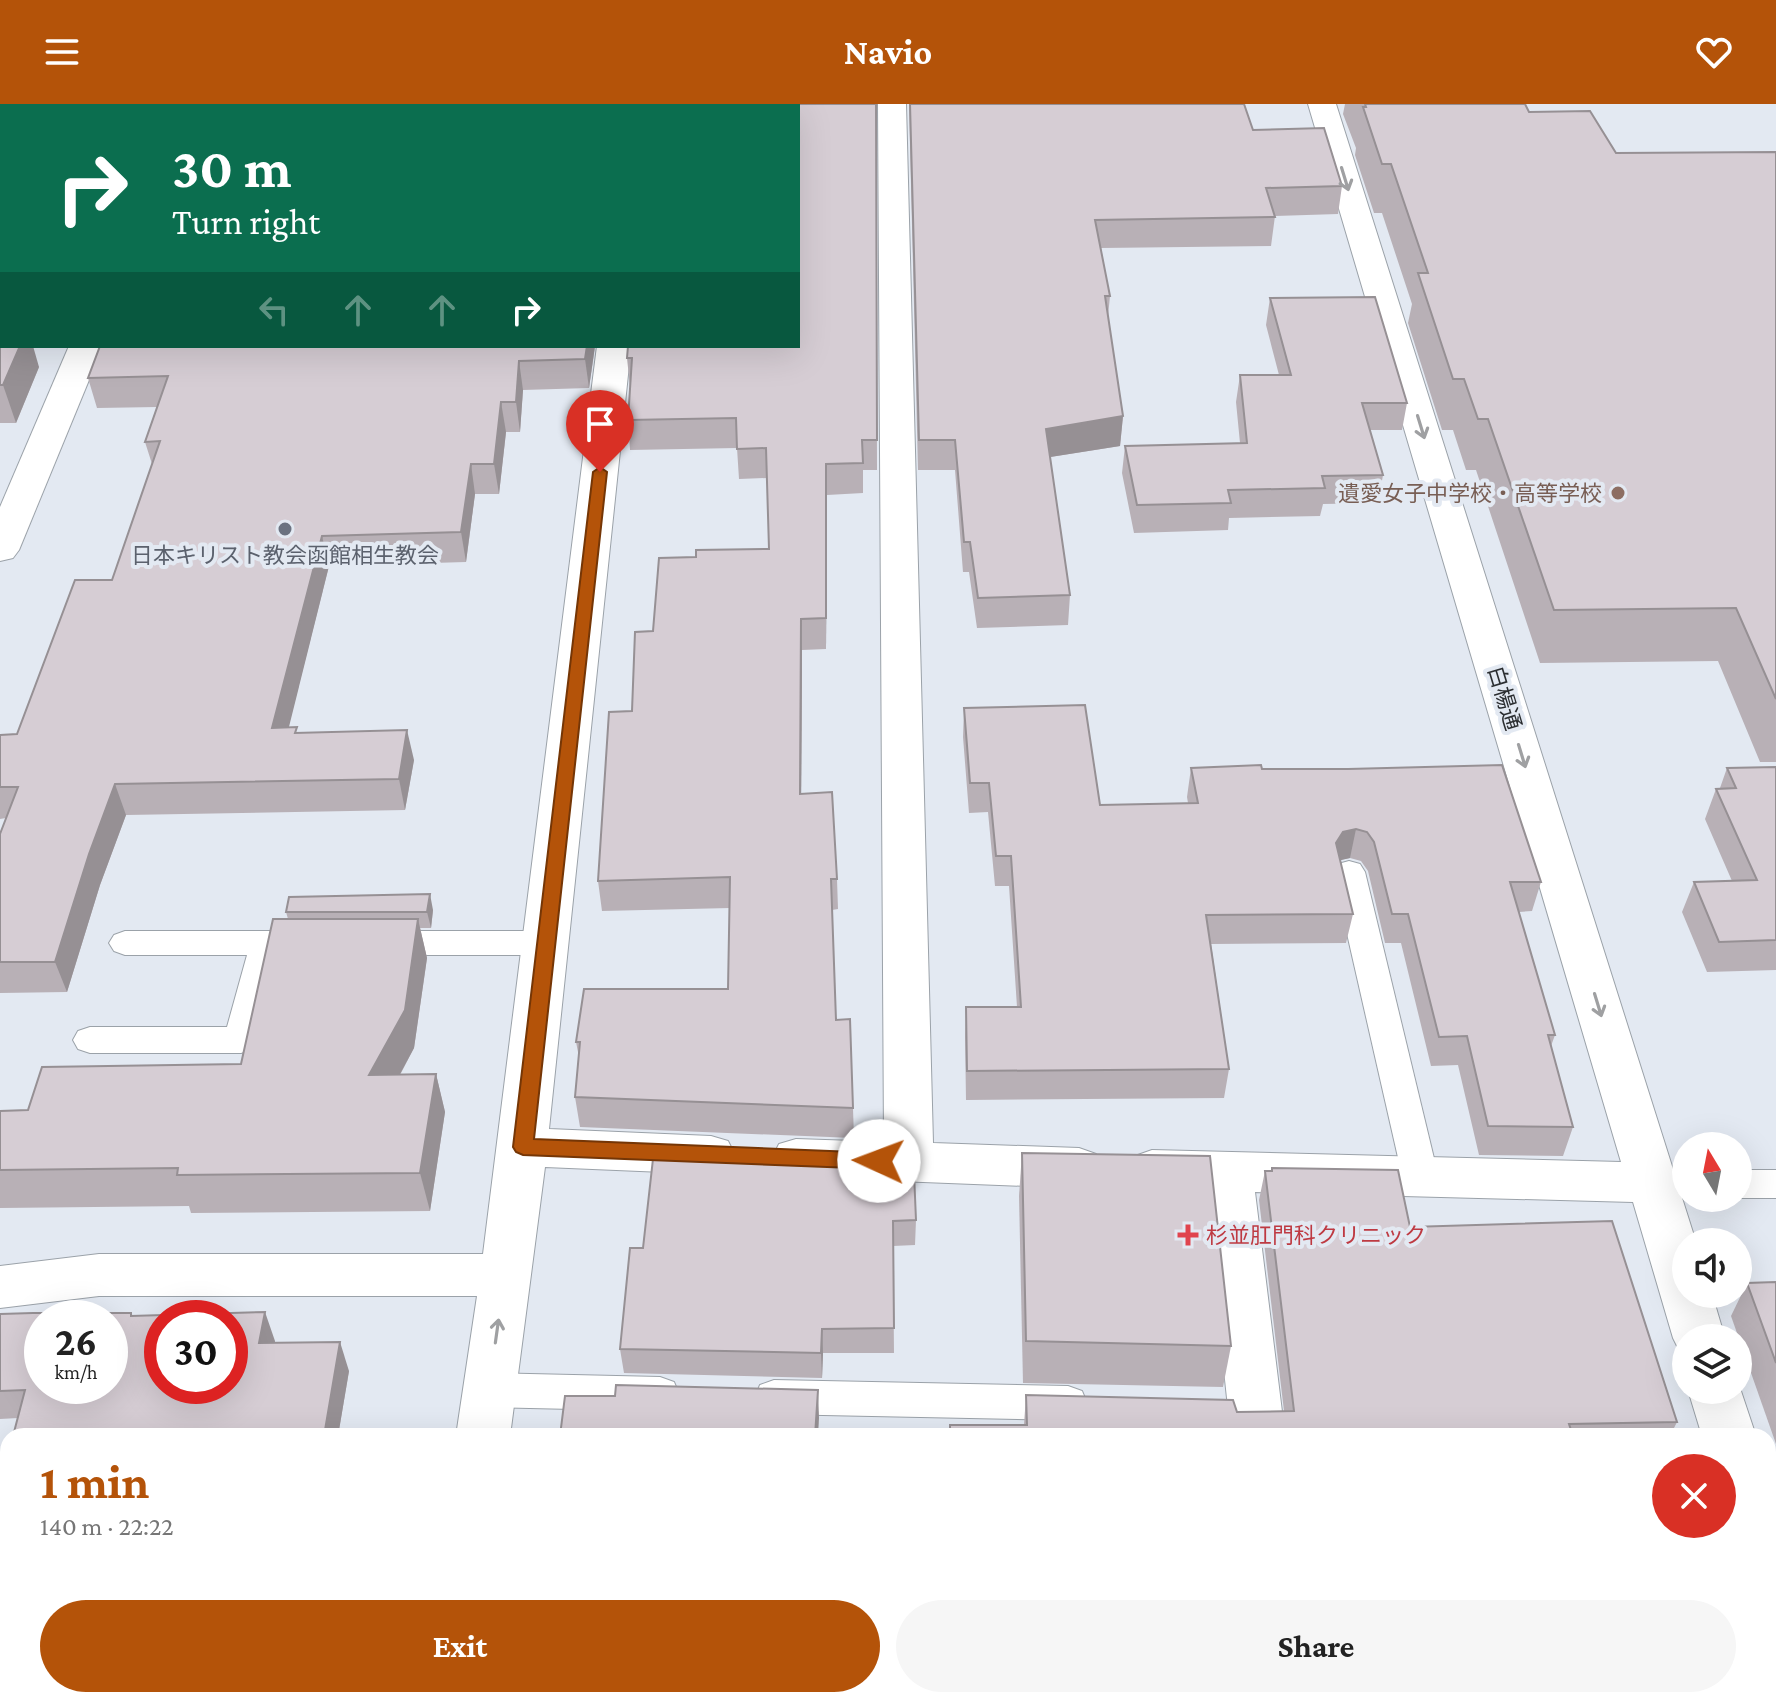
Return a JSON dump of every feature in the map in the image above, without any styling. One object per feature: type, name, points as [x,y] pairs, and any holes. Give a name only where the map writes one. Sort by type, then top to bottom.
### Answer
[{"type":"street","points":[[892,104],[909,1163]]},
{"type":"street","name":"白楊通","points":[[1322,104],[1670,1184],[1676,1228]]},
{"type":"street","points":[[0,550],[85,348]]},
{"type":"street","points":[[484,1428],[523,1147],[614,348]]},
{"type":"street","points":[[523,1147],[909,1163],[1670,1184]]},
{"type":"street","points":[[1228,1173],[1245,1417]]},
{"type":"street","points":[[0,1287],[99,1275],[505,1275]]},
{"type":"street","points":[[1719,1404],[1727,1428]]},
{"type":"lane","points":[[1349,872],[1420,1175]]},
{"type":"lane","points":[[125,943],[546,943]]},
{"type":"lane","points":[[90,1040],[241,1040],[266,943]]},
{"type":"lane","points":[[1752,1184],[1776,1184]]},
{"type":"lane","points":[[489,1390],[697,1395]]},
{"type":"lane","points":[[744,1396],[1111,1404]]},
{"type":"building","points":[[800,104],[876,104],[877,440],[862,440],[863,463],[826,464],[826,618],[801,619],[800,794],[832,792],[837,879],[831,879],[836,1020],[850,1019],[853,1108],[575,1097],[580,1042],[576,1042],[584,989],[728,989],[730,877],[598,881],[609,712],[632,711],[635,632],[653,631],[659,558],[696,557],[696,550],[769,549],[766,448],[737,449],[736,418],[628,420],[632,358],[627,358],[628,348],[800,348]]},
{"type":"building","points":[[910,104],[1244,104],[1253,130],[1324,128],[1342,186],[1266,188],[1275,217],[1095,220],[1110,296],[1105,296],[1123,416],[1046,429],[1070,595],[978,598],[970,542],[964,542],[955,440],[919,440]]},
{"type":"building","name":"遺愛女子中学校・高等学校","points":[[1365,104],[1525,104],[1529,112],[1590,111],[1616,153],[1776,152],[1776,699],[1736,608],[1554,610],[1488,419],[1478,419],[1464,379],[1453,379],[1418,273],[1428,273],[1391,164],[1382,164],[1363,107],[1366,107]]},
{"type":"building","points":[[1375,297],[1407,403],[1362,403],[1383,475],[1322,476],[1325,488],[1228,490],[1231,503],[1137,505],[1125,446],[1247,443],[1240,375],[1291,375],[1270,298]]},
{"type":"building","points":[[0,348],[19,348],[3,385],[0,385]]},
{"type":"building","points":[[99,348],[587,348],[585,359],[519,361],[516,402],[501,402],[494,464],[471,464],[461,532],[322,536],[272,728],[297,727],[295,733],[407,730],[399,779],[115,784],[55,962],[0,962],[0,834],[18,787],[0,787],[0,735],[17,734],[75,580],[112,580],[160,441],[145,442],[168,376],[88,378]]},
{"type":"building","points":[[1085,705],[1100,805],[1198,803],[1191,768],[1261,765],[1262,769],[1348,769],[1502,765],[1541,882],[1510,882],[1555,1035],[1548,1035],[1573,1127],[1488,1126],[1467,1036],[1439,1037],[1408,914],[1392,914],[1374,842],[1367,832],[1356,829],[1343,832],[1336,843],[1353,914],[1206,915],[1229,1069],[967,1071],[966,1007],[1021,1007],[1011,856],[996,856],[989,783],[970,783],[964,708]]},
{"type":"building","points":[[1776,767],[1776,940],[1719,942],[1694,882],[1757,880],[1716,789],[1736,788],[1727,768]]},
{"type":"building","points":[[430,894],[427,912],[286,912],[289,897]]},
{"type":"building","points":[[273,919],[418,919],[405,1010],[369,1075],[436,1074],[420,1173],[177,1175],[178,1168],[0,1170],[0,1111],[28,1110],[42,1067],[241,1064]]},
{"type":"building","points":[[654,1150],[855,1158],[855,1174],[914,1173],[916,1220],[893,1221],[894,1328],[822,1329],[821,1353],[620,1349],[630,1248],[643,1248]]},
{"type":"building","points":[[1022,1153],[1210,1156],[1231,1346],[1026,1341]]},
{"type":"building","points":[[1272,1168],[1398,1170],[1410,1227],[1612,1221],[1677,1422],[1569,1424],[1570,1428],[950,1428],[950,1425],[1027,1425],[1026,1395],[1233,1400],[1237,1412],[1294,1411],[1265,1171],[1272,1171]]},
{"type":"building","points":[[1776,1282],[1776,1363],[1752,1297],[1752,1283]]},
{"type":"building","points":[[265,1312],[259,1343],[340,1342],[325,1428],[15,1428],[24,1394],[24,1404],[128,1404],[128,1313],[131,1316],[144,1316],[144,1404],[248,1404],[248,1313]]},
{"type":"building","points":[[24,1313],[24,1390],[0,1391],[0,1314]]},
{"type":"building","points":[[616,1385],[818,1390],[816,1428],[561,1428],[565,1396],[615,1396]]},
{"type":"place","name":"遺愛女子中学校・高等学校","points":[[1618,493]]},
{"type":"place","name":"日本キリスト教会函館相生教会","points":[[285,529]]},
{"type":"place","name":"杉並肛門科クリニック","points":[[1188,1235]]},
{"type":"route","points":[[600,472],[523,1147],[879,1161]]}]
